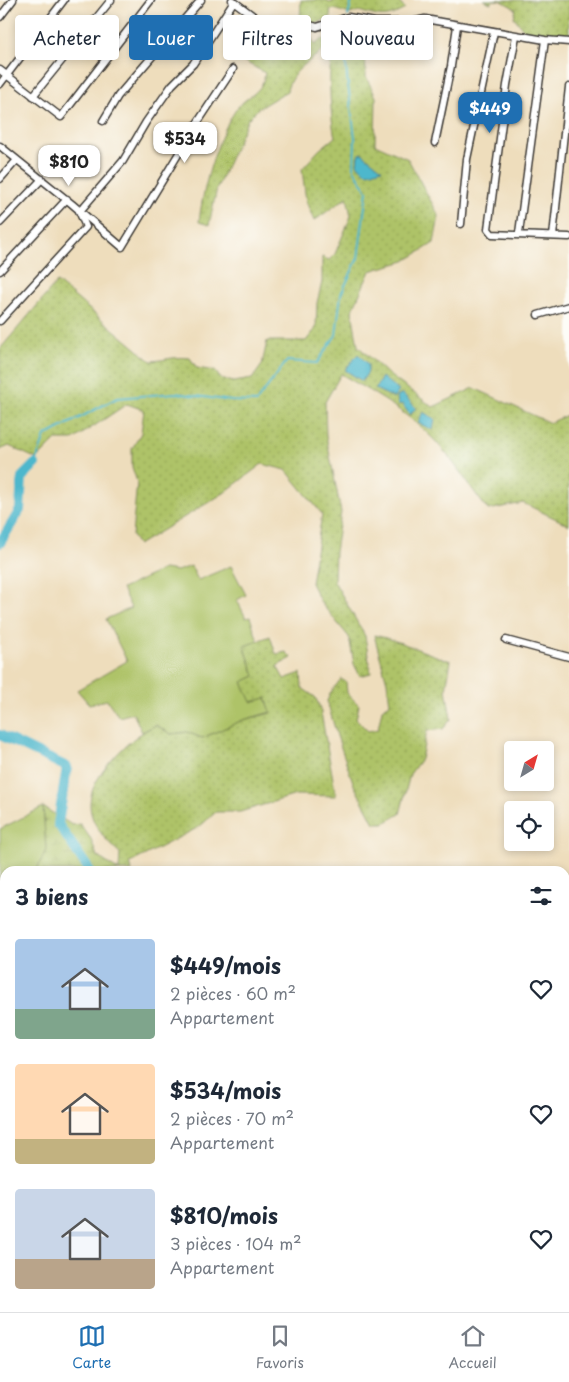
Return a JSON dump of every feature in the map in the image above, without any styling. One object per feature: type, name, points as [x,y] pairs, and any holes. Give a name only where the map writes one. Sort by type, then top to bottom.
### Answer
[{"type":"street","points":[[0,17],[13,0]]},
{"type":"street","points":[[0,84],[64,0]]},
{"type":"street","points":[[33,96],[111,0]]},
{"type":"street","points":[[0,70],[58,117],[62,116],[151,0]]},
{"type":"street","points":[[103,121],[118,96],[201,0]]},
{"type":"street","points":[[80,210],[123,160],[146,122],[172,85],[193,64],[233,1],[260,21],[267,23],[299,22],[320,26],[348,17],[375,22],[412,22],[425,19],[516,36],[569,42]]},
{"type":"street","points":[[435,143],[451,66],[456,26]]},
{"type":"street","points":[[461,224],[467,159],[494,32]]},
{"type":"street","points":[[516,36],[506,86],[488,229],[492,234],[519,233],[569,237]]},
{"type":"street","points":[[519,233],[545,40]]},
{"type":"street","points":[[0,146],[80,210],[122,247],[233,69]]},
{"type":"street","points":[[553,236],[569,87]]},
{"type":"street","points":[[0,179],[18,160]]},
{"type":"street","points":[[0,223],[42,179]]},
{"type":"street","points":[[0,271],[67,200]]},
{"type":"street","points":[[0,322],[86,227],[80,210]]},
{"type":"street","points":[[538,315],[569,306]]},
{"type":"street","points":[[506,640],[569,657]]},
{"type":"green space","points":[[301,0],[326,0],[330,3],[335,0],[397,0],[405,9],[392,15],[372,15],[359,11],[350,14],[334,9],[330,11],[331,15],[321,15],[321,21],[313,25],[311,24],[311,15],[300,15]]},
{"type":"green space","points":[[483,0],[494,0],[491,3]]},
{"type":"green space","points":[[500,0],[569,0],[569,37],[526,33],[514,17],[516,9]]},
{"type":"green space","points":[[311,27],[320,30],[312,33]]},
{"type":"green space","points":[[311,37],[315,45],[321,40],[321,52],[311,59]]},
{"type":"green space","points":[[242,60],[310,60],[297,71],[287,91],[259,108],[248,119],[217,188],[209,225],[199,222],[211,164],[222,136],[239,105],[261,86],[265,73]]},
{"type":"green space","points":[[332,60],[365,60],[366,77],[376,97],[375,144],[408,159],[439,216],[434,243],[405,261],[370,271],[352,311],[358,346],[389,375],[433,407],[474,388],[550,423],[569,414],[569,525],[523,503],[488,510],[449,458],[423,429],[394,406],[341,374],[325,402],[326,436],[341,512],[335,552],[334,581],[365,636],[371,673],[360,676],[354,664],[349,637],[321,603],[311,583],[322,514],[286,470],[262,464],[224,493],[138,545],[132,536],[137,482],[132,467],[132,449],[141,433],[144,410],[127,404],[73,440],[56,440],[37,459],[9,446],[0,450],[0,349],[57,282],[151,361],[190,358],[197,368],[215,371],[221,379],[234,382],[252,379],[262,365],[267,341],[306,341],[316,328],[317,303],[322,282],[322,257],[329,260],[335,254],[351,216],[347,197],[314,221],[306,201],[302,169],[319,150],[335,137],[331,107]]},
{"type":"green space","points":[[191,566],[198,580],[231,566],[246,595],[237,600],[246,618],[250,617],[258,641],[244,646],[255,676],[242,682],[251,702],[266,698],[271,712],[243,720],[202,738],[187,732],[171,734],[156,725],[142,732],[133,713],[119,717],[107,700],[89,704],[77,690],[127,661],[106,619],[131,608],[122,589],[164,569],[177,571]]},
{"type":"green space","points":[[374,635],[394,640],[451,661],[446,689],[451,719],[443,729],[427,731],[421,759],[410,774],[400,814],[384,823],[374,823],[354,785],[327,701],[341,679],[346,682],[347,693],[359,705],[356,719],[368,731],[378,729],[382,709],[390,704],[387,682]]},
{"type":"green space","points":[[270,636],[276,654],[286,652],[292,658],[277,666],[284,679],[301,673],[302,688],[315,697],[320,707],[336,796],[296,795],[240,812],[216,812],[199,827],[130,863],[131,866],[119,866],[120,853],[99,831],[90,809],[94,787],[101,774],[126,745],[156,725],[171,734],[187,732],[202,738],[243,720],[271,713],[266,698],[251,703],[242,682],[255,676],[244,646]]},
{"type":"green space","points":[[43,807],[72,825],[80,824],[91,839],[97,856],[112,866],[38,866],[46,850]]},
{"type":"green space","points":[[43,807],[46,850],[38,866],[0,866],[0,829]]},
{"type":"water","points":[[362,153],[382,169],[370,173],[363,171],[357,164],[358,155]]},
{"type":"water","points":[[358,354],[368,364],[368,372],[362,381],[345,370]]},
{"type":"water","points":[[382,377],[399,391],[394,398],[375,389]]},
{"type":"water","points":[[402,393],[416,408],[410,415],[402,404],[398,405],[397,397]]},
{"type":"water","points":[[423,412],[435,419],[433,430],[418,423]]},
{"type":"waterway","points":[[348,15],[352,0]]},
{"type":"waterway","points":[[35,464],[45,436],[117,398],[175,393],[232,401],[256,402],[287,361],[317,363],[336,335],[341,294],[358,258],[367,191],[354,169],[355,138],[346,60]]},
{"type":"waterway","points":[[0,543],[20,510],[22,477],[35,464]]},
{"type":"waterway","points":[[0,735],[67,767],[58,824],[87,866]]}]
